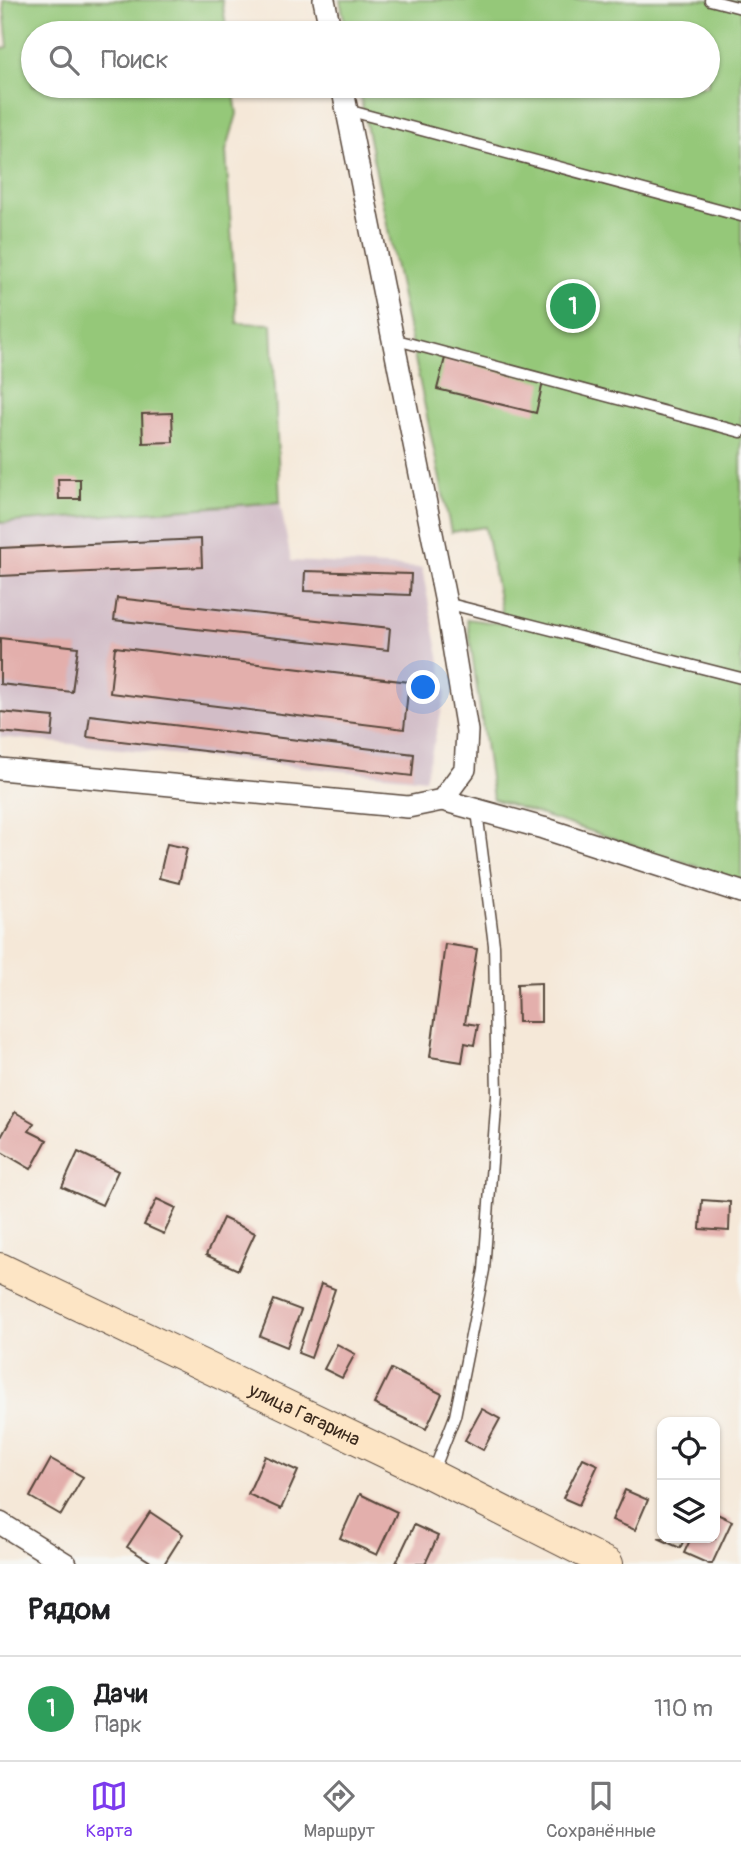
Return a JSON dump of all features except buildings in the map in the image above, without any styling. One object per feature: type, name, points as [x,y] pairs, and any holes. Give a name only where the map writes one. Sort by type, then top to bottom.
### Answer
[{"type":"street","points":[[324,0],[328,21]]},
{"type":"street","points":[[344,98],[446,603],[467,731],[465,769],[442,800]]},
{"type":"street","points":[[0,769],[408,807],[442,800],[543,828],[741,892]]},
{"type":"street","name":"улица Гагарина","points":[[0,1268],[432,1475],[608,1564]]},
{"type":"street","points":[[0,1523],[66,1564]]},
{"type":"lane","points":[[710,0],[741,8]]},
{"type":"lane","points":[[347,110],[741,216]]},
{"type":"lane","points":[[393,339],[741,432]]},
{"type":"lane","points":[[446,603],[741,678]]},
{"type":"lane","points":[[432,1475],[455,1416],[484,1270],[496,1109],[494,945],[477,811]]},
{"type":"shaded area","points":[[280,502],[291,561],[422,568],[446,693],[425,779],[0,737],[0,523]]},
{"type":"green space","points":[[3,0],[222,0],[225,21],[21,21],[21,98],[235,98],[237,114],[226,151],[237,323],[272,324],[280,502],[0,523],[0,49],[8,47]]},
{"type":"green space","points":[[340,0],[741,0],[741,881],[493,799],[467,619],[504,624],[485,527],[451,532],[361,98],[720,98],[720,21],[344,21]]},
{"type":"place","name":"Дачи","points":[[573,306]]}]
